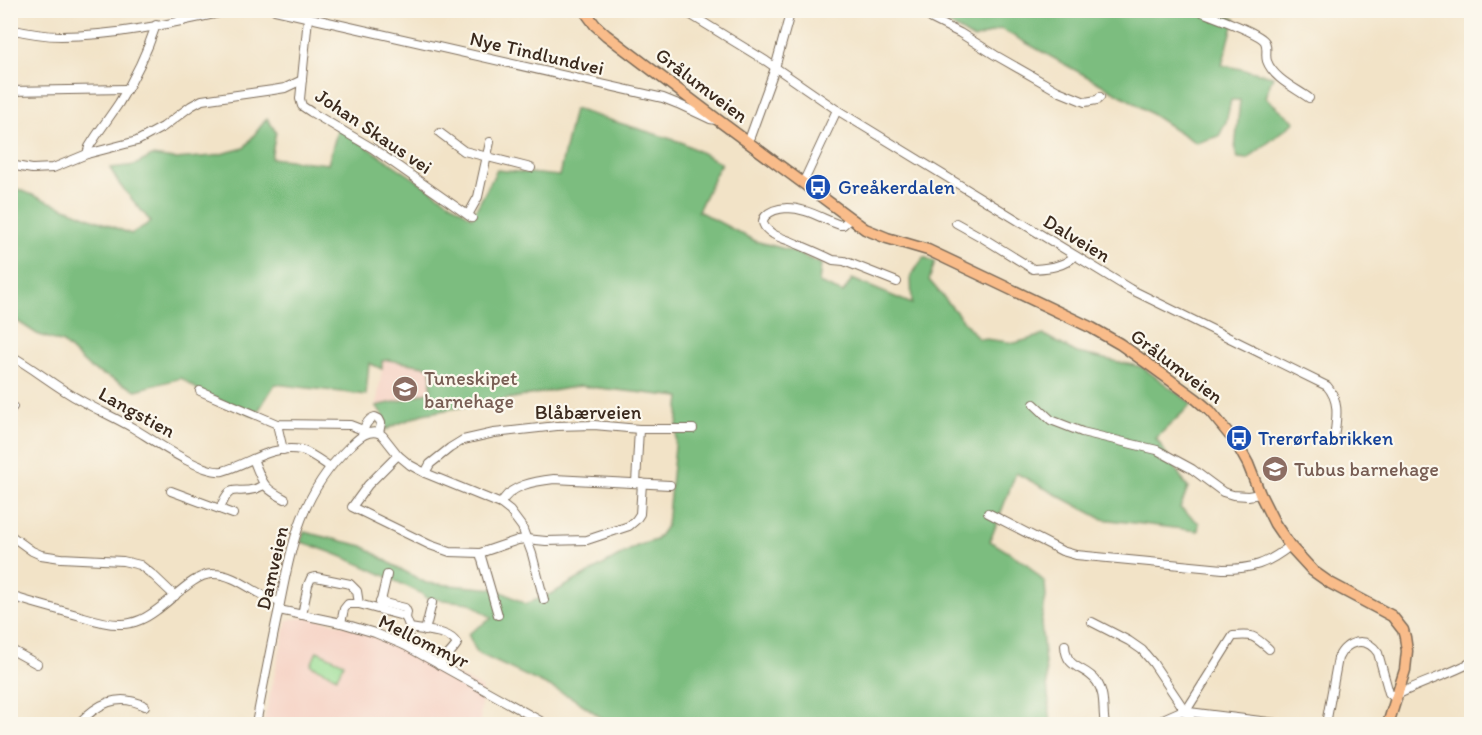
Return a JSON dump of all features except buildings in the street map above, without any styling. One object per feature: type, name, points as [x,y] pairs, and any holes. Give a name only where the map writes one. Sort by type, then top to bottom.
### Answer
[{"type":"main road","name":"Grålumveien","points":[[584,10],[606,35],[865,229],[928,250],[1074,319],[1120,344],[1210,411],[1237,444],[1275,524],[1290,546],[1323,579],[1387,613],[1400,626],[1405,636],[1407,651],[1405,670],[1388,724]]},
{"type":"street","points":[[174,10],[183,21]]},
{"type":"street","name":"Nye Tindlundvei","points":[[275,10],[663,99],[710,119],[718,120]]},
{"type":"street","name":"Dalveien","points":[[683,10],[758,56],[837,110],[1130,289],[1327,386],[1335,399],[1334,439]]},
{"type":"street","points":[[750,137],[775,68],[791,10]]},
{"type":"street","points":[[920,10],[1058,91],[1085,102],[1100,97]]},
{"type":"street","points":[[1197,10],[1262,38],[1271,69],[1309,98]]},
{"type":"street","points":[[10,29],[61,36],[106,33],[232,11]]},
{"type":"street","name":"Johan Skaus vei","points":[[308,18],[300,103],[305,109],[372,148],[470,216],[478,197],[490,142]]},
{"type":"street","points":[[87,154],[89,147],[127,89],[156,26]]},
{"type":"street","points":[[10,165],[32,169],[53,168],[87,154],[142,139],[202,100],[285,88],[302,80]]},
{"type":"street","points":[[10,91],[127,89]]},
{"type":"street","points":[[803,183],[837,110]]},
{"type":"street","name":"Johan Skaus vei","points":[[440,133],[464,151],[531,168]]},
{"type":"street","points":[[851,219],[840,225],[815,214],[788,208],[765,214],[762,222],[772,234],[833,260],[844,261],[897,282]]},
{"type":"street","points":[[956,223],[1033,269],[1062,264],[1072,260],[1074,256]]},
{"type":"street","name":"Langstien","points":[[10,355],[79,400],[113,416],[195,465],[216,472],[228,470],[268,452],[283,450],[304,451],[330,466]]},
{"type":"street","points":[[200,391],[277,424],[350,425],[361,434]]},
{"type":"street","points":[[1034,404],[1051,420],[1082,432],[1157,450],[1192,469],[1223,492],[1248,496],[1260,494]]},
{"type":"street","points":[[361,434],[368,421],[375,417],[381,423],[379,433]]},
{"type":"street","points":[[277,424],[283,450]]},
{"type":"street","name":"Blåbærveien","points":[[425,473],[430,464],[463,440],[494,433],[557,426],[594,425],[639,429],[693,429]]},
{"type":"street","points":[[398,455],[368,485],[352,507],[430,545],[450,552],[480,553],[526,539],[587,540],[629,526],[640,514],[639,429]]},
{"type":"street","points":[[361,434],[379,433],[410,465],[501,504],[510,511],[522,526],[544,600]]},
{"type":"street","name":"Damveien","points":[[256,724],[300,519],[314,490],[330,466],[361,434]]},
{"type":"street","points":[[253,459],[264,485],[270,492],[285,499]]},
{"type":"street","points":[[501,504],[508,493],[538,480],[670,485]]},
{"type":"street","points":[[220,509],[228,492],[254,490],[264,485]]},
{"type":"street","points":[[171,491],[233,514]]},
{"type":"street","points":[[987,513],[1062,551],[1076,555],[1239,569],[1267,562],[1290,546]]},
{"type":"street","points":[[10,536],[41,555],[123,561],[140,565],[175,596]]},
{"type":"street","points":[[480,553],[498,615]]},
{"type":"street","name":"Mellommyr","points":[[10,596],[104,622],[122,624],[147,617],[195,580],[204,575],[216,574],[236,580],[280,606],[302,615],[375,633],[404,645],[546,724]]},
{"type":"street","points":[[380,605],[387,575]]},
{"type":"street","points":[[302,615],[308,585],[313,577],[350,584],[357,591],[359,604]]},
{"type":"street","points":[[425,631],[432,603]]},
{"type":"street","points":[[341,624],[345,606],[348,604],[405,608],[410,628],[404,645]]},
{"type":"street","points":[[1092,622],[1142,650],[1194,724]]},
{"type":"street","points":[[410,628],[445,634],[456,642],[451,653],[439,665]]},
{"type":"street","points":[[1186,711],[1233,636],[1255,636],[1269,649]]},
{"type":"street","points":[[1326,724],[1338,658],[1350,644],[1364,643],[1375,648],[1389,693],[1398,697],[1416,686],[1472,662]]},
{"type":"street","points":[[1065,645],[1065,654],[1072,665],[1097,681],[1101,689],[1105,724]]},
{"type":"street","points":[[10,650],[37,664]]},
{"type":"street","points":[[78,724],[89,712],[120,699],[134,700],[145,706]]},
{"type":"street","points":[[1160,724],[1169,716],[1181,711],[1284,724]]},
{"type":"shaded area","points":[[382,361],[431,367],[431,391],[376,406]]},
{"type":"shaded area","points":[[311,617],[375,633],[482,688],[480,724],[263,724],[287,621]]},
{"type":"green space","points":[[927,11],[1217,11],[1235,19],[1222,65],[1273,76],[1265,97],[1295,122],[1247,159],[1238,158],[1235,150],[1240,100],[1231,100],[1226,122],[1219,136],[1196,143],[1133,102],[1001,29],[974,39]]},
{"type":"green space","points":[[574,109],[681,142],[721,163],[698,211],[755,241],[789,250],[821,264],[819,283],[843,293],[852,279],[912,304],[911,276],[924,257],[935,262],[929,280],[978,338],[1015,343],[1044,335],[1077,353],[1142,367],[1192,404],[1156,438],[1188,488],[1180,508],[1199,523],[1198,531],[1102,519],[1016,473],[990,541],[1026,563],[1045,583],[1046,597],[1041,623],[1051,724],[611,724],[569,696],[477,653],[468,634],[492,618],[470,603],[426,598],[362,565],[301,542],[304,532],[363,546],[426,583],[496,589],[526,604],[553,593],[637,546],[656,540],[667,525],[680,397],[580,386],[423,414],[386,430],[384,417],[376,406],[431,391],[431,367],[388,360],[382,361],[382,369],[369,363],[366,395],[275,384],[255,416],[200,391],[181,378],[136,390],[91,369],[63,343],[37,334],[11,317],[10,186],[131,234],[151,222],[120,185],[110,168],[135,165],[152,156],[175,159],[213,156],[244,148],[267,118],[276,132],[271,158],[328,164],[338,128],[472,217],[497,170],[559,176]]},
{"type":"green space","points":[[317,651],[344,663],[337,677],[311,665]]},
{"type":"place","name":"Greåkerdalen","points":[[818,187]]},
{"type":"place","name":"Tuneskipet barnehage","points":[[405,389]]},
{"type":"place","name":"Trerørfabrikken","points":[[1239,438]]},
{"type":"place","name":"Tubus barnehage","points":[[1275,469]]}]
